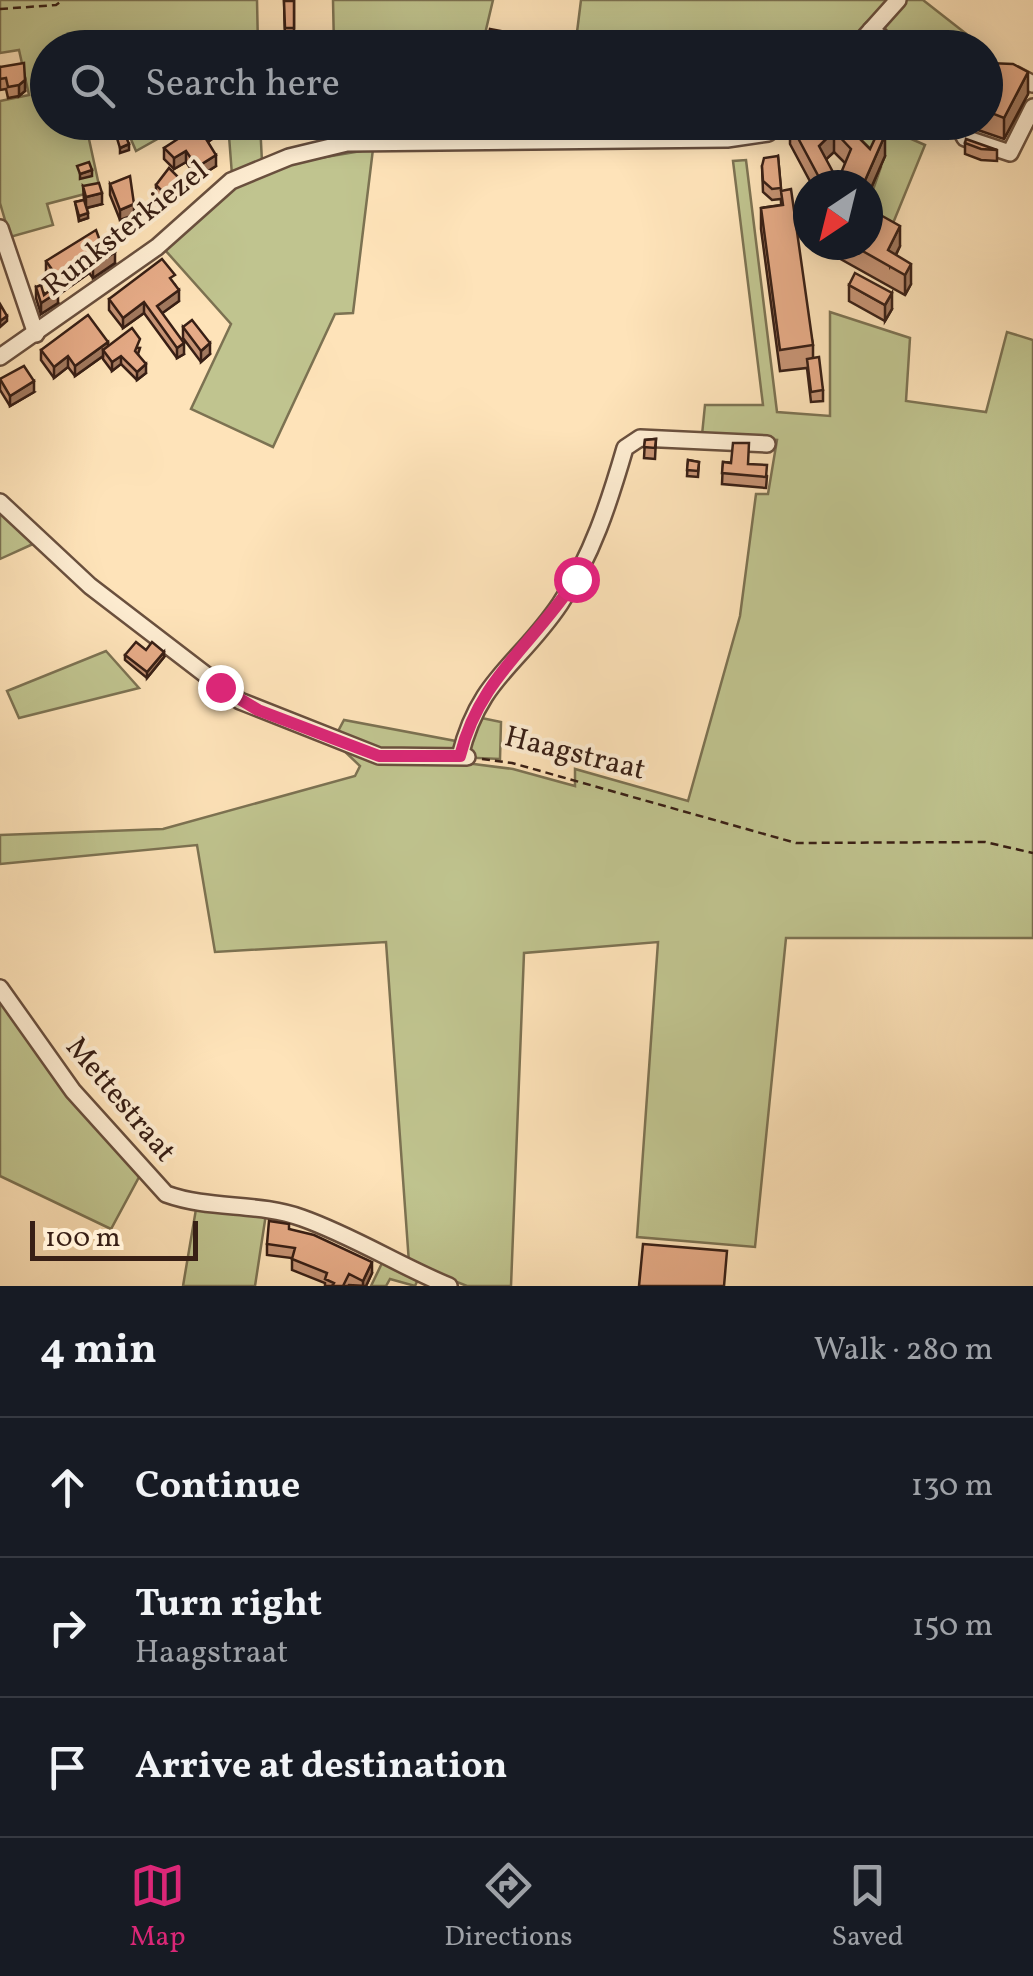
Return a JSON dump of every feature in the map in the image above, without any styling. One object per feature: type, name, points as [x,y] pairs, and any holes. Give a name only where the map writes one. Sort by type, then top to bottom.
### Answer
[{"type":"street","points":[[871,30],[898,0]]},
{"type":"street","points":[[1003,75],[1033,84]]},
{"type":"street","points":[[971,140],[1010,153],[1033,106]]},
{"type":"street","name":"Runksterkiezel","points":[[0,357],[157,248],[231,181],[312,150],[346,143],[632,140]]},
{"type":"street","name":"Runksterkiezel","points":[[0,228],[36,334]]},
{"type":"street","points":[[463,756],[468,720],[485,689],[525,648],[576,579],[605,515],[625,448],[640,438],[767,444]]},
{"type":"street","name":"Haagstraat","points":[[0,502],[90,586],[240,701],[379,756],[463,756]]},
{"type":"street","name":"Mettestraat","points":[[0,988],[74,1091],[166,1194],[185,1201],[270,1209],[303,1218],[449,1286]]},
{"type":"path","points":[[0,10],[56,5],[63,0]]},
{"type":"path","name":"Haagstraat","points":[[463,756],[512,763],[796,843],[986,842],[1033,853]]},
{"type":"green space","points":[[0,0],[257,0],[258,30],[30,30],[30,140],[89,140],[100,190],[47,204],[53,225],[10,237],[0,203],[0,101],[29,95],[19,50],[0,53]]},
{"type":"green space","points":[[333,0],[493,0],[486,30],[334,30]]},
{"type":"green space","points":[[581,0],[890,0],[863,30],[577,30]]},
{"type":"green space","points":[[904,0],[923,0],[961,30],[886,30],[884,27]]},
{"type":"green space","points":[[131,140],[156,140],[136,151]]},
{"type":"green space","points":[[229,140],[261,140],[262,162],[232,175]]},
{"type":"green space","points":[[846,140],[914,140],[925,145],[889,233],[883,230],[883,170]]},
{"type":"green space","points":[[373,149],[353,313],[335,314],[273,447],[191,409],[231,324],[165,250],[231,188],[284,164]]},
{"type":"green space","points":[[746,160],[777,412],[830,416],[830,312],[910,338],[906,401],[986,412],[1007,332],[1033,340],[1033,938],[786,938],[755,1247],[637,1237],[658,942],[524,953],[511,1286],[467,1286],[409,1263],[386,942],[215,952],[197,845],[0,864],[0,835],[163,829],[355,776],[360,766],[340,747],[513,769],[575,786],[575,769],[688,801],[740,616],[756,494],[768,494],[777,440],[702,435],[705,405],[763,405],[733,161]]},
{"type":"green space","points":[[0,512],[33,544],[0,559]]},
{"type":"green space","points":[[106,651],[139,688],[19,718],[7,691]]},
{"type":"green space","points":[[467,715],[501,722],[500,759],[386,754],[335,737],[344,720],[456,741]]},
{"type":"green space","points":[[0,996],[139,1177],[111,1229],[0,1176]]},
{"type":"green space","points":[[196,1209],[266,1214],[255,1286],[183,1286]]},
{"type":"green space","points":[[383,1261],[419,1277],[415,1286],[390,1279],[386,1286],[371,1286]]},
{"type":"building","points":[[284,1],[294,1],[294,28],[285,28]]},
{"type":"building","points":[[24,63],[25,80],[19,85],[8,87],[6,78],[0,79],[0,67]]},
{"type":"building","points":[[1003,64],[1013,64],[1028,72],[1004,118]]},
{"type":"building","points":[[176,140],[207,140],[216,155],[197,167],[186,151],[174,158],[164,148]]},
{"type":"building","points":[[799,140],[825,140],[819,146],[832,170],[815,170]]},
{"type":"building","points":[[842,140],[861,140],[870,149],[874,140],[883,140],[870,170],[842,170],[851,149]]},
{"type":"building","points":[[969,140],[997,150],[981,149],[965,143]]},
{"type":"building","points":[[778,156],[781,188],[772,189],[763,181],[762,166],[764,158]]},
{"type":"building","points":[[89,162],[92,170],[80,174],[77,166]]},
{"type":"building","points":[[169,168],[183,182],[172,193],[168,190],[165,194],[156,185]]},
{"type":"building","points":[[130,176],[134,204],[120,210],[110,184]]},
{"type":"building","points":[[99,183],[102,193],[86,197],[83,186]]},
{"type":"building","points":[[791,189],[793,260],[801,260],[813,345],[780,350],[761,208],[783,205],[781,191]]},
{"type":"building","points":[[84,200],[88,213],[79,216],[75,202]]},
{"type":"building","points":[[883,216],[900,226],[888,250],[911,264],[905,275],[878,260],[883,260]]},
{"type":"building","points":[[96,230],[100,241],[104,238],[115,252],[93,267],[89,263],[61,282],[46,261]]},
{"type":"building","points":[[162,259],[175,275],[170,278],[179,290],[157,306],[184,343],[177,348],[144,302],[123,318],[109,299]]},
{"type":"building","points":[[855,273],[892,293],[885,305],[849,285]]},
{"type":"building","points":[[41,285],[44,295],[54,287],[58,292],[41,303],[36,287]]},
{"type":"building","points":[[88,315],[108,342],[75,366],[68,356],[54,367],[41,350]]},
{"type":"building","points":[[192,320],[210,343],[201,351],[183,327]]},
{"type":"building","points":[[132,328],[140,339],[135,351],[146,364],[137,372],[121,356],[112,362],[103,350]]},
{"type":"building","points":[[819,357],[823,390],[811,392],[807,359]]},
{"type":"building","points":[[24,366],[34,381],[10,396],[0,379]]},
{"type":"building","points":[[656,439],[655,448],[644,447],[645,440]]},
{"type":"building","points":[[733,443],[749,443],[748,464],[767,465],[766,477],[722,473],[723,462],[731,463]]},
{"type":"building","points":[[688,460],[699,462],[698,471],[687,470]]},
{"type":"building","points":[[136,642],[146,650],[152,642],[164,652],[147,672],[125,655]]},
{"type":"building","points":[[269,1221],[289,1224],[289,1229],[314,1235],[372,1262],[363,1281],[349,1274],[343,1286],[332,1286],[334,1283],[325,1279],[327,1273],[292,1259],[295,1248],[267,1244]]},
{"type":"building","points":[[643,1244],[727,1251],[724,1286],[639,1286]]},
{"type":"route","points":[[220,687],[258,710],[379,756],[460,756],[468,720],[485,689],[525,648],[576,579]]}]
